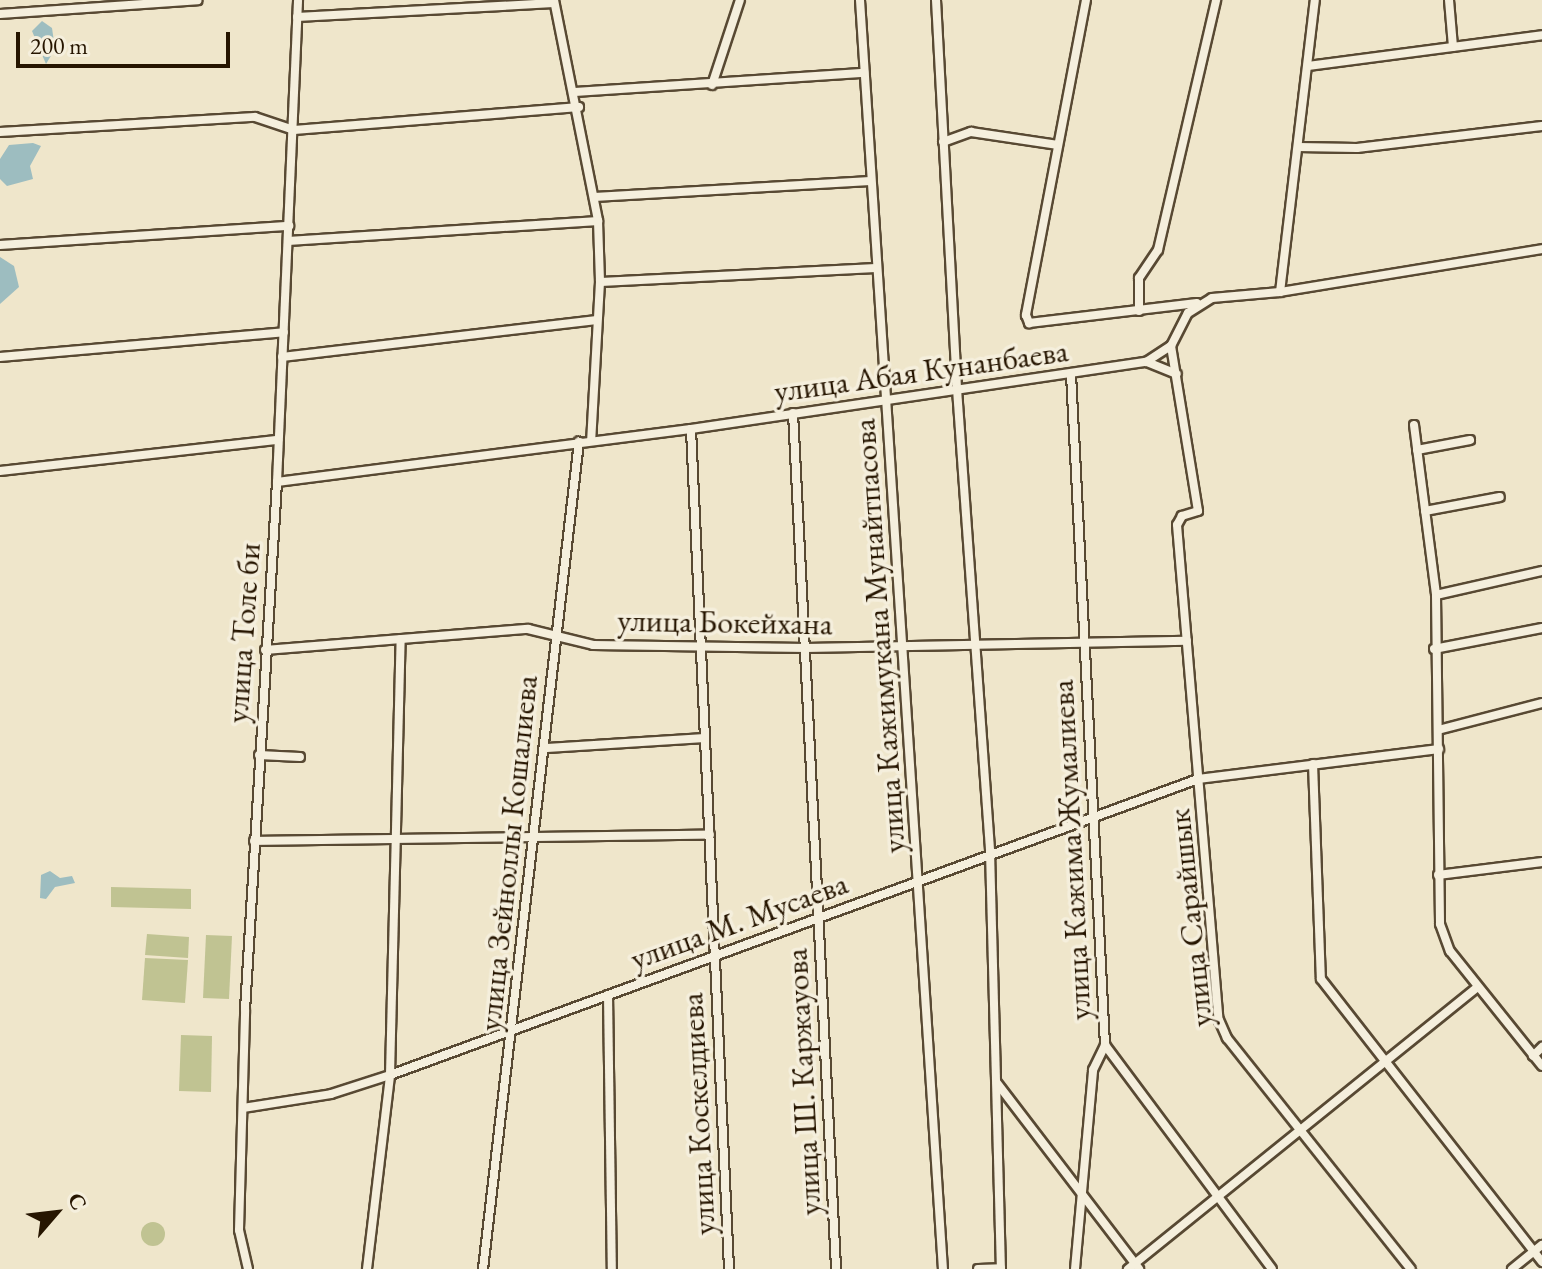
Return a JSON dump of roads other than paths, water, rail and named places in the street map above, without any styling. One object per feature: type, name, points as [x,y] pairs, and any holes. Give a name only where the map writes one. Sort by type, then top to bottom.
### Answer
[{"type":"street","points":[[0,14],[198,0]]},
{"type":"street","name":"улица Толе би","points":[[248,1269],[239,1230],[243,1108],[254,841],[277,482],[298,0]]},
{"type":"street","points":[[712,85],[740,0]]},
{"type":"street","name":"улица Кажимукана Мунайтпасова","points":[[860,0],[903,647],[922,882],[943,1269]]},
{"type":"street","points":[[936,0],[973,647],[990,851],[1001,1269],[978,1269]]},
{"type":"street","points":[[1086,0],[1026,315],[1029,323],[1198,303],[1234,293],[1280,292],[1542,249]]},
{"type":"street","points":[[1139,311],[1139,278],[1158,250],[1216,0]]},
{"type":"street","points":[[1280,292],[1315,0]]},
{"type":"street","points":[[1449,0],[1453,47]]},
{"type":"street","points":[[297,17],[554,2],[579,107],[598,221],[600,282],[591,441]]},
{"type":"street","points":[[1308,66],[1542,35]]},
{"type":"street","points":[[575,92],[864,73]]},
{"type":"street","points":[[0,132],[255,117],[294,130],[579,107]]},
{"type":"street","points":[[1298,147],[1357,148],[1542,126]]},
{"type":"street","points":[[943,142],[971,132],[1058,145]]},
{"type":"street","points":[[594,197],[871,181]]},
{"type":"street","points":[[288,241],[598,221]]},
{"type":"street","points":[[0,245],[289,226]]},
{"type":"street","points":[[600,282],[877,268]]},
{"type":"street","name":"улица Абая Кунанбаева","points":[[277,482],[691,429],[1146,362],[1171,346],[1198,303]]},
{"type":"street","points":[[282,357],[597,320]]},
{"type":"street","points":[[0,357],[284,332]]},
{"type":"street","points":[[1171,346],[1177,374]]},
{"type":"street","points":[[1146,362],[1177,374]]},
{"type":"street","name":"улица Кажима Жумалиева","points":[[1071,374],[1105,1045],[1214,1197],[1272,1269]]},
{"type":"street","name":"улица Сарайшык","points":[[1177,374],[1198,511],[1182,516],[1177,525],[1219,1020],[1227,1038],[1411,1269]]},
{"type":"street","name":"улица Ш. Каржауова","points":[[793,413],[836,1269]]},
{"type":"street","points":[[1414,425],[1436,595],[1434,649],[1439,749],[1440,924],[1450,951],[1542,1066]]},
{"type":"street","name":"улица Коскелдиева","points":[[691,429],[729,1269]]},
{"type":"street","points":[[0,471],[278,440]]},
{"type":"street","points":[[1417,450],[1470,440]]},
{"type":"street","name":"улица Зейноллы Кошалиева","points":[[483,1269],[547,748],[556,634],[579,442]]},
{"type":"street","points":[[1425,511],[1500,497]]},
{"type":"street","points":[[1436,595],[1542,571]]},
{"type":"street","points":[[1434,649],[1542,628]]},
{"type":"street","name":"улица Бокейхана","points":[[265,650],[528,629],[593,645],[973,647],[1187,641]]},
{"type":"street","points":[[367,1269],[390,1075],[401,639]]},
{"type":"street","points":[[1438,730],[1542,703]]},
{"type":"street","points":[[547,748],[705,738]]},
{"type":"street","name":"улица М. Мусаева","points":[[243,1108],[331,1094],[390,1075],[715,952],[922,882],[990,851],[1198,779],[1439,749]]},
{"type":"street","points":[[259,755],[300,757]]},
{"type":"street","points":[[1313,764],[1321,979],[1542,1262]]},
{"type":"street","points":[[254,841],[534,841],[710,835]]},
{"type":"street","points":[[1438,875],[1542,862]]},
{"type":"street","points":[[996,1082],[1134,1267],[1214,1197],[1477,987]]},
{"type":"street","points":[[608,995],[612,1269]]},
{"type":"street","points":[[1075,1269],[1093,1070],[1105,1045]]},
{"type":"street","points":[[1533,1056],[1542,1047]]},
{"type":"street","points":[[1512,1269],[1542,1245]]},
{"type":"water","points":[[42,21],[52,28],[55,49],[46,64],[32,31]]},
{"type":"water","points":[[33,143],[41,146],[30,166],[33,179],[7,186],[0,179],[0,159],[9,145]]},
{"type":"water","points":[[0,257],[14,266],[19,287],[0,304]]},
{"type":"water","points":[[50,871],[60,878],[72,876],[75,883],[55,887],[46,899],[40,898],[41,875]]}]
